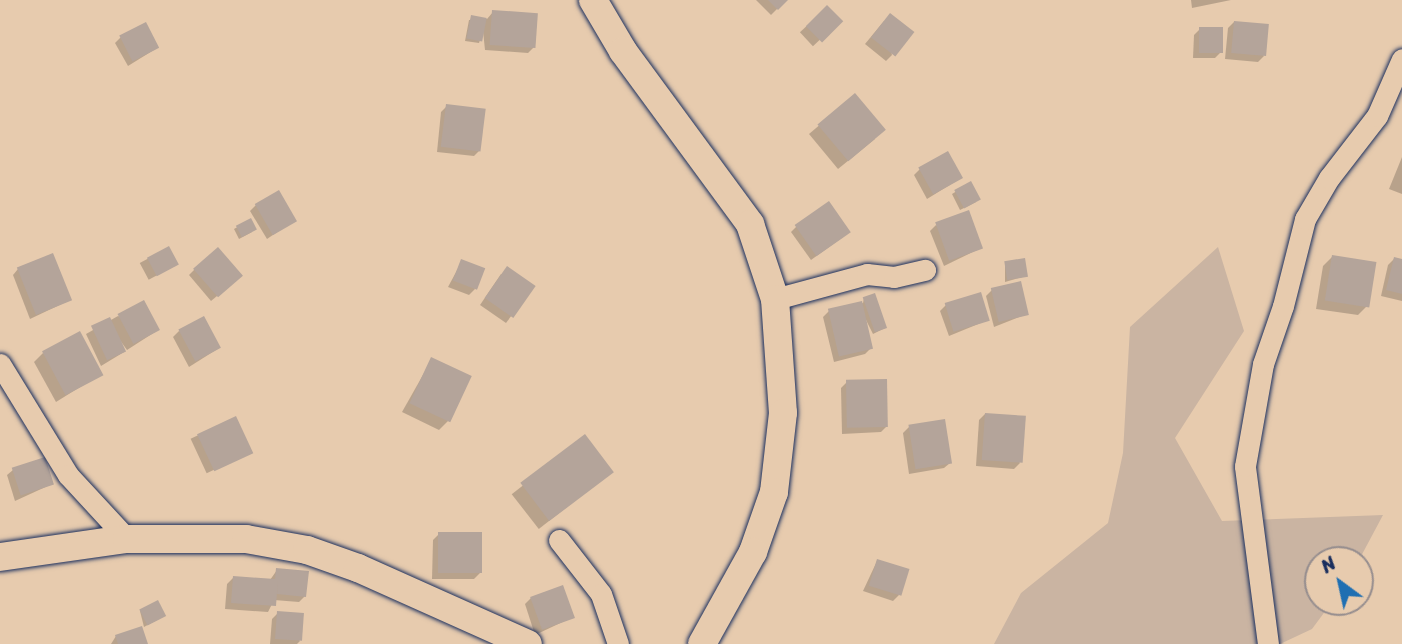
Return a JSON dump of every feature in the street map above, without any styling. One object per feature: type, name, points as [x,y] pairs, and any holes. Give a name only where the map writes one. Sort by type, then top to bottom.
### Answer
[{"type":"street","points":[[593,0],[623,51],[744,215],[767,264],[775,299],[783,413],[774,492],[753,552],[702,644]]},
{"type":"street","points":[[1268,644],[1245,466],[1263,364],[1283,306],[1305,219],[1329,178],[1377,116],[1402,59]]},
{"type":"street","points":[[775,299],[867,274],[894,277],[925,270]]},
{"type":"street","points":[[0,364],[68,475],[127,539]]},
{"type":"street","points":[[0,557],[127,539],[246,538],[307,550],[358,568],[528,644]]},
{"type":"street","points":[[559,540],[601,594],[618,644]]},
{"type":"shaded area","points":[[1218,247],[1244,331],[1175,438],[1222,521],[1383,515],[1366,546],[1304,546],[1304,616],[1322,616],[1312,629],[1280,644],[994,644],[1021,593],[1108,523],[1123,453],[1130,327]]},
{"type":"building","points":[[768,0],[788,0],[778,10]]},
{"type":"building","points":[[827,5],[843,21],[822,42],[806,26]]},
{"type":"building","points":[[492,10],[538,13],[535,48],[490,45]]},
{"type":"building","points":[[890,13],[914,32],[895,57],[871,37]]},
{"type":"building","points":[[471,15],[487,18],[482,42],[466,39]]},
{"type":"building","points":[[1234,21],[1269,24],[1266,56],[1231,53]]},
{"type":"building","points":[[146,22],[159,48],[132,61],[119,36]]},
{"type":"building","points":[[1199,27],[1223,27],[1223,53],[1199,53]]},
{"type":"building","points":[[855,93],[886,130],[848,161],[817,124]]},
{"type":"building","points":[[446,104],[486,109],[480,152],[441,147]]},
{"type":"building","points":[[948,151],[963,178],[933,195],[918,167]]},
{"type":"building","points":[[971,181],[981,200],[964,208],[954,190]]},
{"type":"building","points":[[279,190],[297,221],[273,235],[255,204]]},
{"type":"building","points":[[829,201],[851,232],[816,256],[795,225]]},
{"type":"building","points":[[969,210],[983,249],[949,261],[935,222]]},
{"type":"building","points":[[251,218],[257,230],[242,237],[236,226]]},
{"type":"building","points":[[169,246],[179,265],[157,276],[147,258]]},
{"type":"building","points":[[218,247],[243,276],[218,297],[193,269]]},
{"type":"building","points":[[53,253],[72,300],[36,315],[17,268]]},
{"type":"building","points":[[1332,255],[1376,262],[1369,307],[1325,300]]},
{"type":"building","points":[[1394,257],[1402,259],[1402,294],[1386,290]]},
{"type":"building","points":[[1025,258],[1028,277],[1007,280],[1004,261]]},
{"type":"building","points":[[461,259],[485,268],[477,290],[453,280]]},
{"type":"building","points":[[507,266],[536,286],[513,318],[485,298]]},
{"type":"building","points":[[1021,281],[1029,315],[999,322],[991,288]]},
{"type":"building","points":[[981,292],[990,321],[953,332],[945,303]]},
{"type":"building","points":[[875,293],[887,328],[875,332],[863,297]]},
{"type":"building","points":[[144,300],[160,330],[133,344],[118,314]]},
{"type":"building","points":[[862,301],[873,349],[839,357],[828,309]]},
{"type":"building","points":[[204,316],[221,348],[195,361],[178,330]]},
{"type":"building","points":[[110,317],[126,351],[107,360],[91,326]]},
{"type":"building","points":[[80,331],[103,375],[66,395],[42,351]]},
{"type":"building","points":[[431,357],[472,376],[450,422],[409,403]]},
{"type":"building","points":[[887,379],[888,427],[847,428],[846,380]]},
{"type":"building","points":[[985,413],[1026,416],[1023,463],[982,460]]},
{"type":"building","points":[[236,416],[253,453],[214,471],[197,434]]},
{"type":"building","points":[[945,419],[952,463],[915,469],[908,425]]},
{"type":"building","points":[[585,434],[614,472],[549,521],[520,483]]},
{"type":"building","points":[[45,457],[54,485],[21,495],[12,468]]},
{"type":"building","points":[[438,532],[482,532],[482,573],[438,573]]},
{"type":"building","points":[[877,559],[910,569],[901,596],[869,586]]},
{"type":"building","points":[[276,568],[309,571],[306,597],[277,594],[278,578],[276,606],[231,603],[233,576],[275,579]]},
{"type":"building","points":[[563,585],[575,618],[542,630],[530,597]]},
{"type":"building","points":[[158,600],[166,616],[147,626],[139,610]]},
{"type":"building","points":[[277,611],[304,613],[302,641],[275,639]]},
{"type":"building","points":[[142,626],[148,644],[118,644],[115,635]]}]
